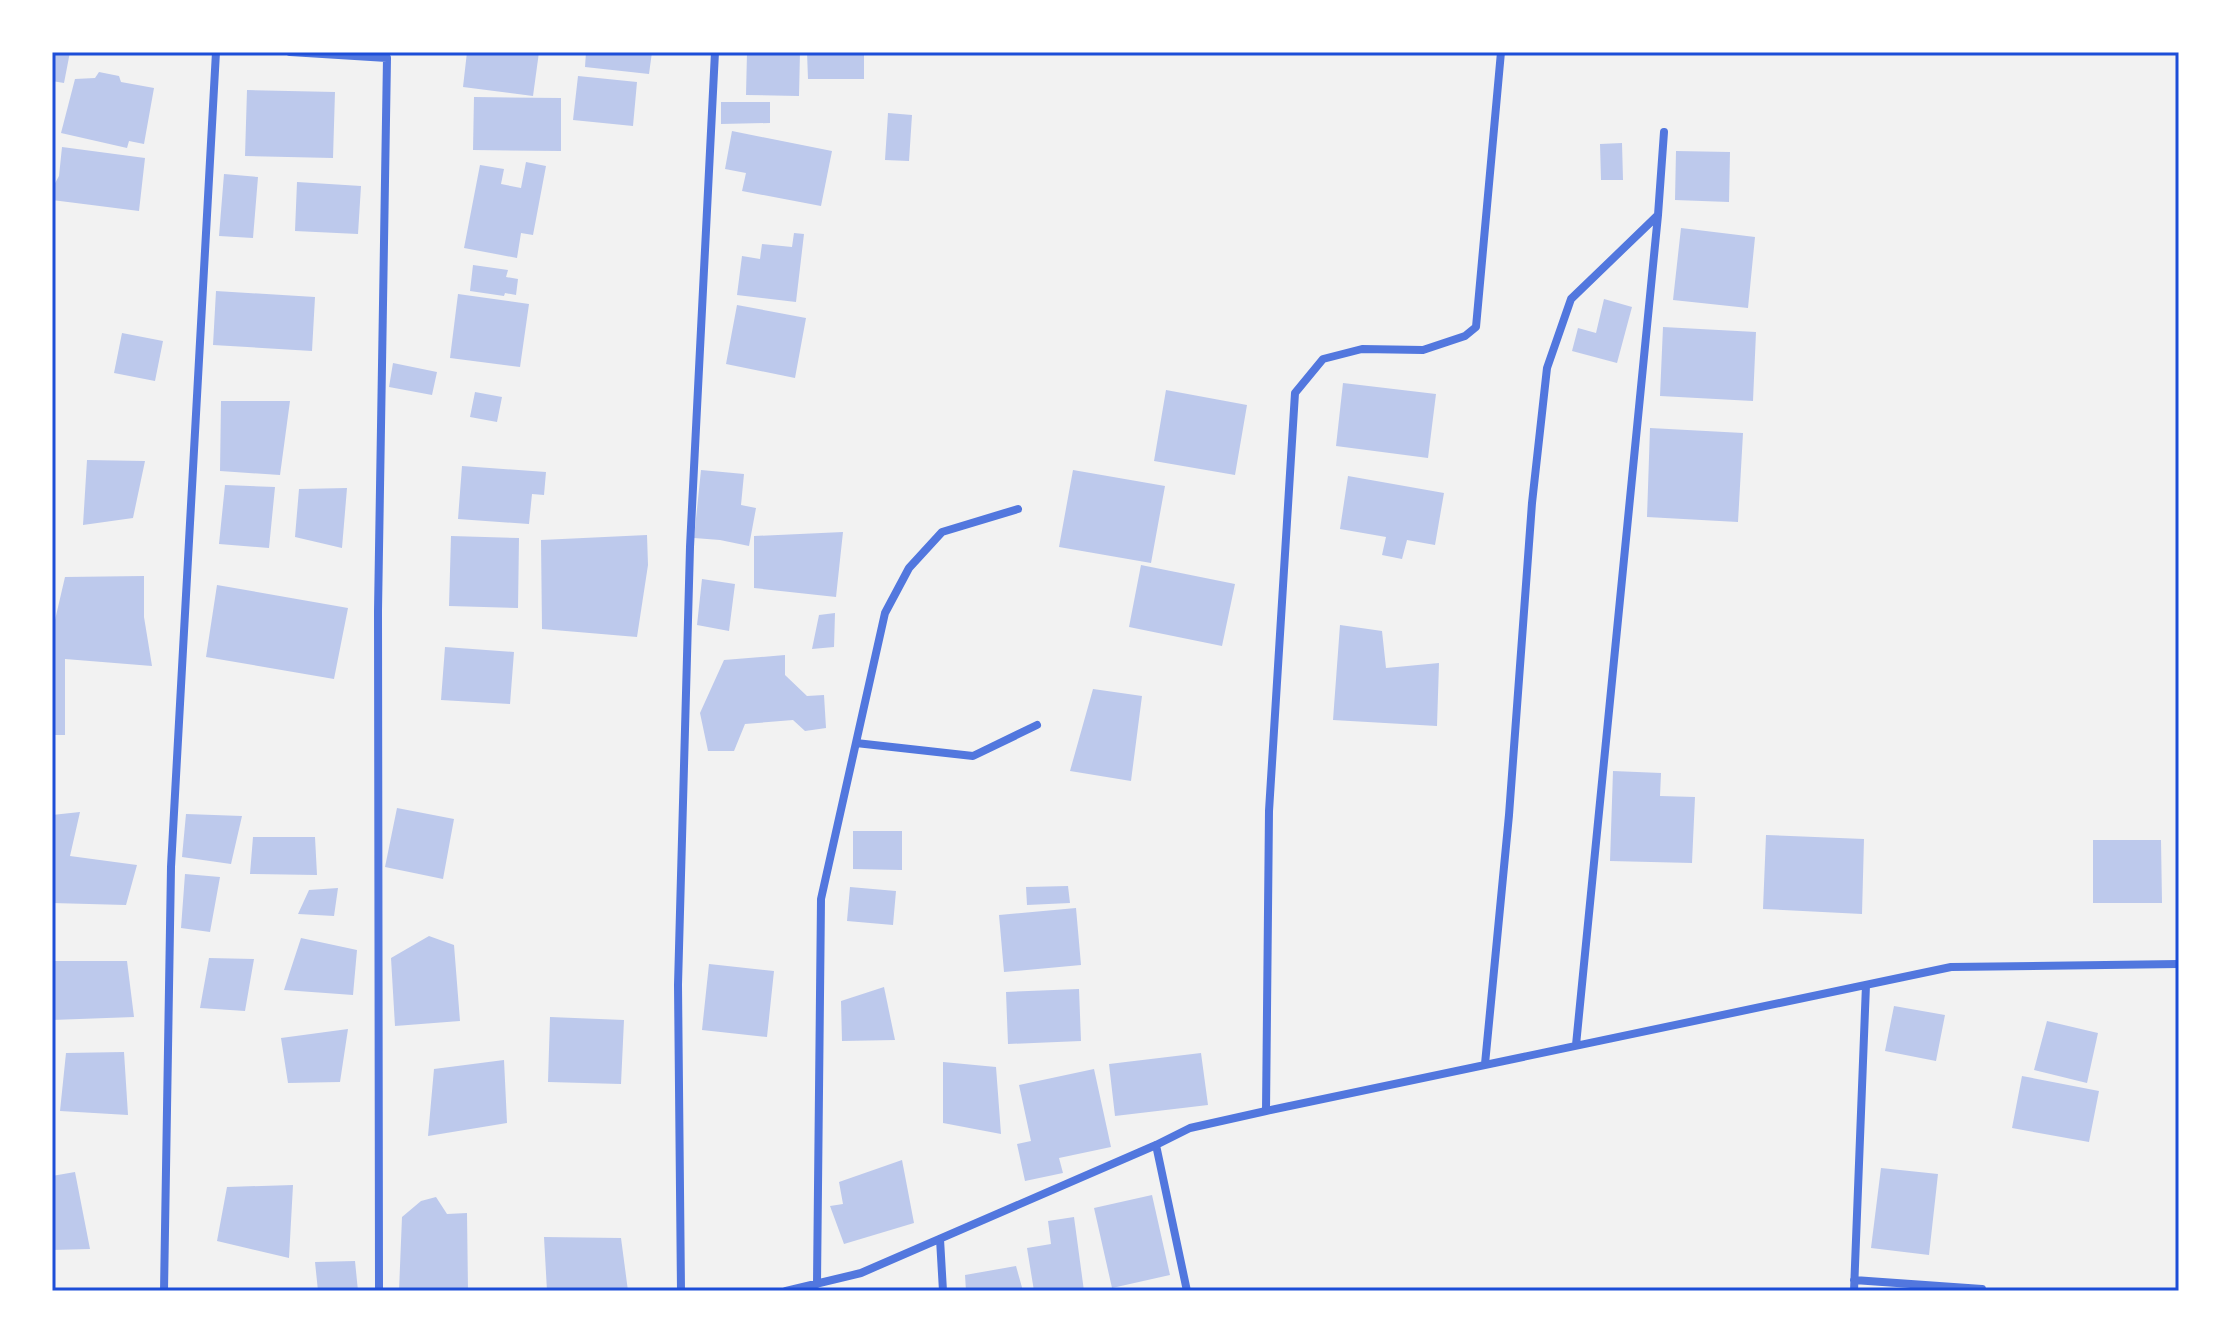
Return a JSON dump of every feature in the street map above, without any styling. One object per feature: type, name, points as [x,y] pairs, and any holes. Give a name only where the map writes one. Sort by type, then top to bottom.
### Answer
[{"type":"street","points":[[164,1291],[171,867],[216,52]]},
{"type":"street","points":[[290,52],[387,58],[378,611],[379,1291]]},
{"type":"street","points":[[681,1291],[678,985],[690,547],[715,52]]},
{"type":"street","points":[[1266,1111],[1269,811],[1295,393],[1323,359],[1362,349],[1423,350],[1465,336],[1476,327],[1501,52]]},
{"type":"street","points":[[1576,1045],[1664,132]]},
{"type":"street","points":[[1485,1064],[1509,815],[1532,503],[1547,368],[1571,299],[1658,215]]},
{"type":"street","points":[[817,1284],[821,899],[885,613],[909,568],[942,532],[1018,509]]},
{"type":"street","points":[[856,743],[973,756],[1037,725]]},
{"type":"street","points":[[786,1291],[861,1273],[1190,1128],[1951,967],[2179,964]]},
{"type":"street","points":[[1854,1291],[1866,985]]},
{"type":"street","points":[[1156,1145],[1187,1291]]},
{"type":"street","points":[[940,1239],[943,1291]]},
{"type":"street","points":[[1854,1280],[1981,1291]]},
{"type":"building","points":[[52,52],[70,52],[64,83],[52,81]]},
{"type":"building","points":[[467,52],[539,52],[533,96],[463,87]]},
{"type":"building","points":[[586,52],[652,52],[649,74],[585,67]]},
{"type":"building","points":[[747,52],[800,52],[799,96],[746,95]]},
{"type":"building","points":[[807,52],[864,52],[864,79],[808,79]]},
{"type":"building","points":[[99,72],[119,76],[121,82],[154,88],[144,144],[129,141],[127,148],[61,133],[75,79],[95,78]]},
{"type":"building","points":[[578,76],[637,82],[633,126],[573,120]]},
{"type":"building","points":[[247,90],[335,92],[333,158],[245,156]]},
{"type":"building","points":[[474,97],[561,98],[561,151],[473,150]]},
{"type":"building","points":[[721,102],[770,102],[770,123],[721,124]]},
{"type":"building","points":[[888,113],[912,115],[909,161],[885,160]]},
{"type":"building","points":[[732,131],[832,151],[821,206],[742,191],[746,173],[725,169]]},
{"type":"building","points":[[1622,143],[1623,180],[1601,180],[1600,144]]},
{"type":"building","points":[[62,147],[145,158],[139,211],[52,200],[59,176]]},
{"type":"building","points":[[1676,151],[1730,152],[1729,202],[1675,200]]},
{"type":"building","points":[[526,162],[546,166],[533,235],[521,233],[517,258],[464,248],[480,165],[504,169],[501,184],[521,188]]},
{"type":"building","points":[[224,174],[258,177],[253,238],[219,236]]},
{"type":"building","points":[[297,182],[361,186],[358,234],[295,231]]},
{"type":"building","points":[[1681,228],[1755,237],[1748,308],[1673,300]]},
{"type":"building","points":[[794,233],[804,234],[796,302],[737,295],[742,256],[760,259],[762,244],[792,247]]},
{"type":"building","points":[[473,265],[508,270],[506,277],[518,279],[516,295],[470,291]]},
{"type":"building","points":[[216,291],[315,297],[312,351],[213,345]]},
{"type":"building","points":[[458,294],[529,304],[520,367],[450,358]]},
{"type":"building","points":[[1604,299],[1632,307],[1617,363],[1572,351],[1578,328],[1596,333]]},
{"type":"building","points":[[737,305],[806,318],[795,378],[726,364]]},
{"type":"building","points":[[1663,327],[1756,332],[1753,401],[1660,396]]},
{"type":"building","points":[[122,333],[163,341],[155,381],[114,373]]},
{"type":"building","points":[[393,363],[437,372],[432,395],[389,387]]},
{"type":"building","points":[[1343,383],[1436,394],[1428,458],[1336,446]]},
{"type":"building","points":[[1166,390],[1247,405],[1235,475],[1154,461]]},
{"type":"building","points":[[475,392],[502,397],[497,422],[470,417]]},
{"type":"building","points":[[221,401],[290,401],[280,475],[220,471]]},
{"type":"building","points":[[1650,428],[1743,433],[1738,522],[1647,517]]},
{"type":"building","points":[[87,460],[145,461],[133,518],[83,525]]},
{"type":"building","points":[[462,466],[546,472],[544,495],[532,494],[529,524],[458,519]]},
{"type":"building","points":[[701,470],[744,474],[741,505],[756,508],[749,546],[694,538]]},
{"type":"building","points":[[1073,470],[1165,486],[1151,563],[1059,547]]},
{"type":"building","points":[[1348,476],[1444,493],[1435,545],[1407,540],[1402,559],[1382,555],[1386,537],[1340,529]]},
{"type":"building","points":[[225,485],[275,487],[269,548],[219,544]]},
{"type":"building","points":[[347,488],[342,548],[295,537],[299,489]]},
{"type":"building","points":[[843,532],[836,597],[754,588],[754,536]]},
{"type":"building","points":[[647,535],[648,565],[637,637],[542,629],[541,540]]},
{"type":"building","points":[[451,536],[519,538],[518,608],[449,606]]},
{"type":"building","points":[[1141,565],[1235,584],[1222,646],[1129,627]]},
{"type":"building","points":[[144,576],[144,617],[152,666],[65,659],[65,735],[52,735],[52,621],[55,620],[65,577]]},
{"type":"building","points":[[702,579],[735,584],[729,631],[697,625]]},
{"type":"building","points":[[217,585],[348,608],[334,679],[206,657]]},
{"type":"building","points":[[835,613],[834,647],[812,649],[819,615]]},
{"type":"building","points":[[1340,625],[1382,631],[1386,668],[1439,663],[1437,726],[1333,720]]},
{"type":"building","points":[[445,647],[514,652],[510,704],[441,700]]},
{"type":"building","points":[[785,655],[785,675],[807,696],[824,695],[826,728],[805,731],[793,720],[745,724],[734,751],[708,751],[700,713],[724,660]]},
{"type":"building","points":[[1093,689],[1142,696],[1131,781],[1070,771]]},
{"type":"building","points":[[1613,771],[1661,773],[1660,796],[1695,797],[1692,863],[1610,861]]},
{"type":"building","points":[[397,808],[454,819],[443,879],[385,867]]},
{"type":"building","points":[[80,812],[70,856],[137,865],[126,905],[52,903],[52,815]]},
{"type":"building","points":[[186,814],[242,816],[231,864],[182,857]]},
{"type":"building","points":[[853,831],[902,831],[902,870],[853,869]]},
{"type":"building","points":[[1766,835],[1864,839],[1862,914],[1763,909]]},
{"type":"building","points":[[253,837],[315,837],[317,875],[250,874]]},
{"type":"building","points":[[2093,840],[2161,840],[2162,903],[2093,903]]},
{"type":"building","points":[[185,874],[220,877],[210,932],[181,928]]},
{"type":"building","points":[[1068,886],[1070,903],[1027,905],[1026,887]]},
{"type":"building","points":[[850,887],[896,891],[893,925],[847,921]]},
{"type":"building","points":[[338,888],[334,916],[298,914],[309,890]]},
{"type":"building","points":[[1076,908],[1081,965],[1004,972],[999,915]]},
{"type":"building","points":[[429,936],[454,945],[460,1021],[395,1026],[391,958]]},
{"type":"building","points":[[301,938],[357,950],[353,995],[284,990]]},
{"type":"building","points":[[209,958],[254,959],[245,1011],[200,1008]]},
{"type":"building","points":[[52,961],[127,961],[134,1017],[52,1020]]},
{"type":"building","points":[[709,964],[774,971],[767,1037],[702,1030]]},
{"type":"building","points":[[884,987],[895,1040],[842,1041],[841,1001]]},
{"type":"building","points":[[1079,989],[1081,1041],[1008,1044],[1006,992]]},
{"type":"building","points":[[1894,1006],[1945,1015],[1936,1061],[1885,1051]]},
{"type":"building","points":[[550,1017],[624,1020],[621,1084],[548,1082]]},
{"type":"building","points":[[2047,1021],[2098,1033],[2087,1083],[2034,1070]]},
{"type":"building","points":[[348,1029],[340,1082],[288,1083],[281,1038]]},
{"type":"building","points":[[124,1052],[128,1115],[60,1111],[66,1053]]},
{"type":"building","points":[[1201,1053],[1208,1105],[1115,1116],[1109,1064]]},
{"type":"building","points":[[504,1060],[507,1123],[428,1136],[434,1069]]},
{"type":"building","points":[[943,1062],[996,1067],[1001,1134],[943,1123]]},
{"type":"building","points":[[1094,1069],[1111,1147],[1059,1158],[1063,1173],[1025,1181],[1017,1144],[1031,1141],[1019,1085]]},
{"type":"building","points":[[2022,1076],[2099,1091],[2089,1142],[2012,1128]]},
{"type":"building","points":[[902,1160],[914,1223],[844,1244],[830,1206],[843,1204],[839,1182]]},
{"type":"building","points":[[1881,1168],[1938,1174],[1929,1255],[1871,1248]]},
{"type":"building","points":[[75,1172],[90,1249],[52,1250],[52,1176]]},
{"type":"building","points":[[293,1185],[289,1258],[217,1241],[227,1187]]},
{"type":"building","points":[[1152,1195],[1170,1275],[1112,1288],[1094,1208]]},
{"type":"building","points":[[436,1197],[447,1214],[467,1213],[468,1291],[399,1291],[402,1217],[421,1201]]},
{"type":"building","points":[[1074,1217],[1084,1291],[1034,1291],[1027,1248],[1051,1244],[1048,1221]]},
{"type":"building","points":[[544,1237],[621,1238],[628,1291],[547,1291]]},
{"type":"building","points":[[355,1261],[358,1291],[318,1291],[315,1262]]},
{"type":"building","points":[[1016,1266],[1023,1291],[966,1291],[965,1275]]}]
